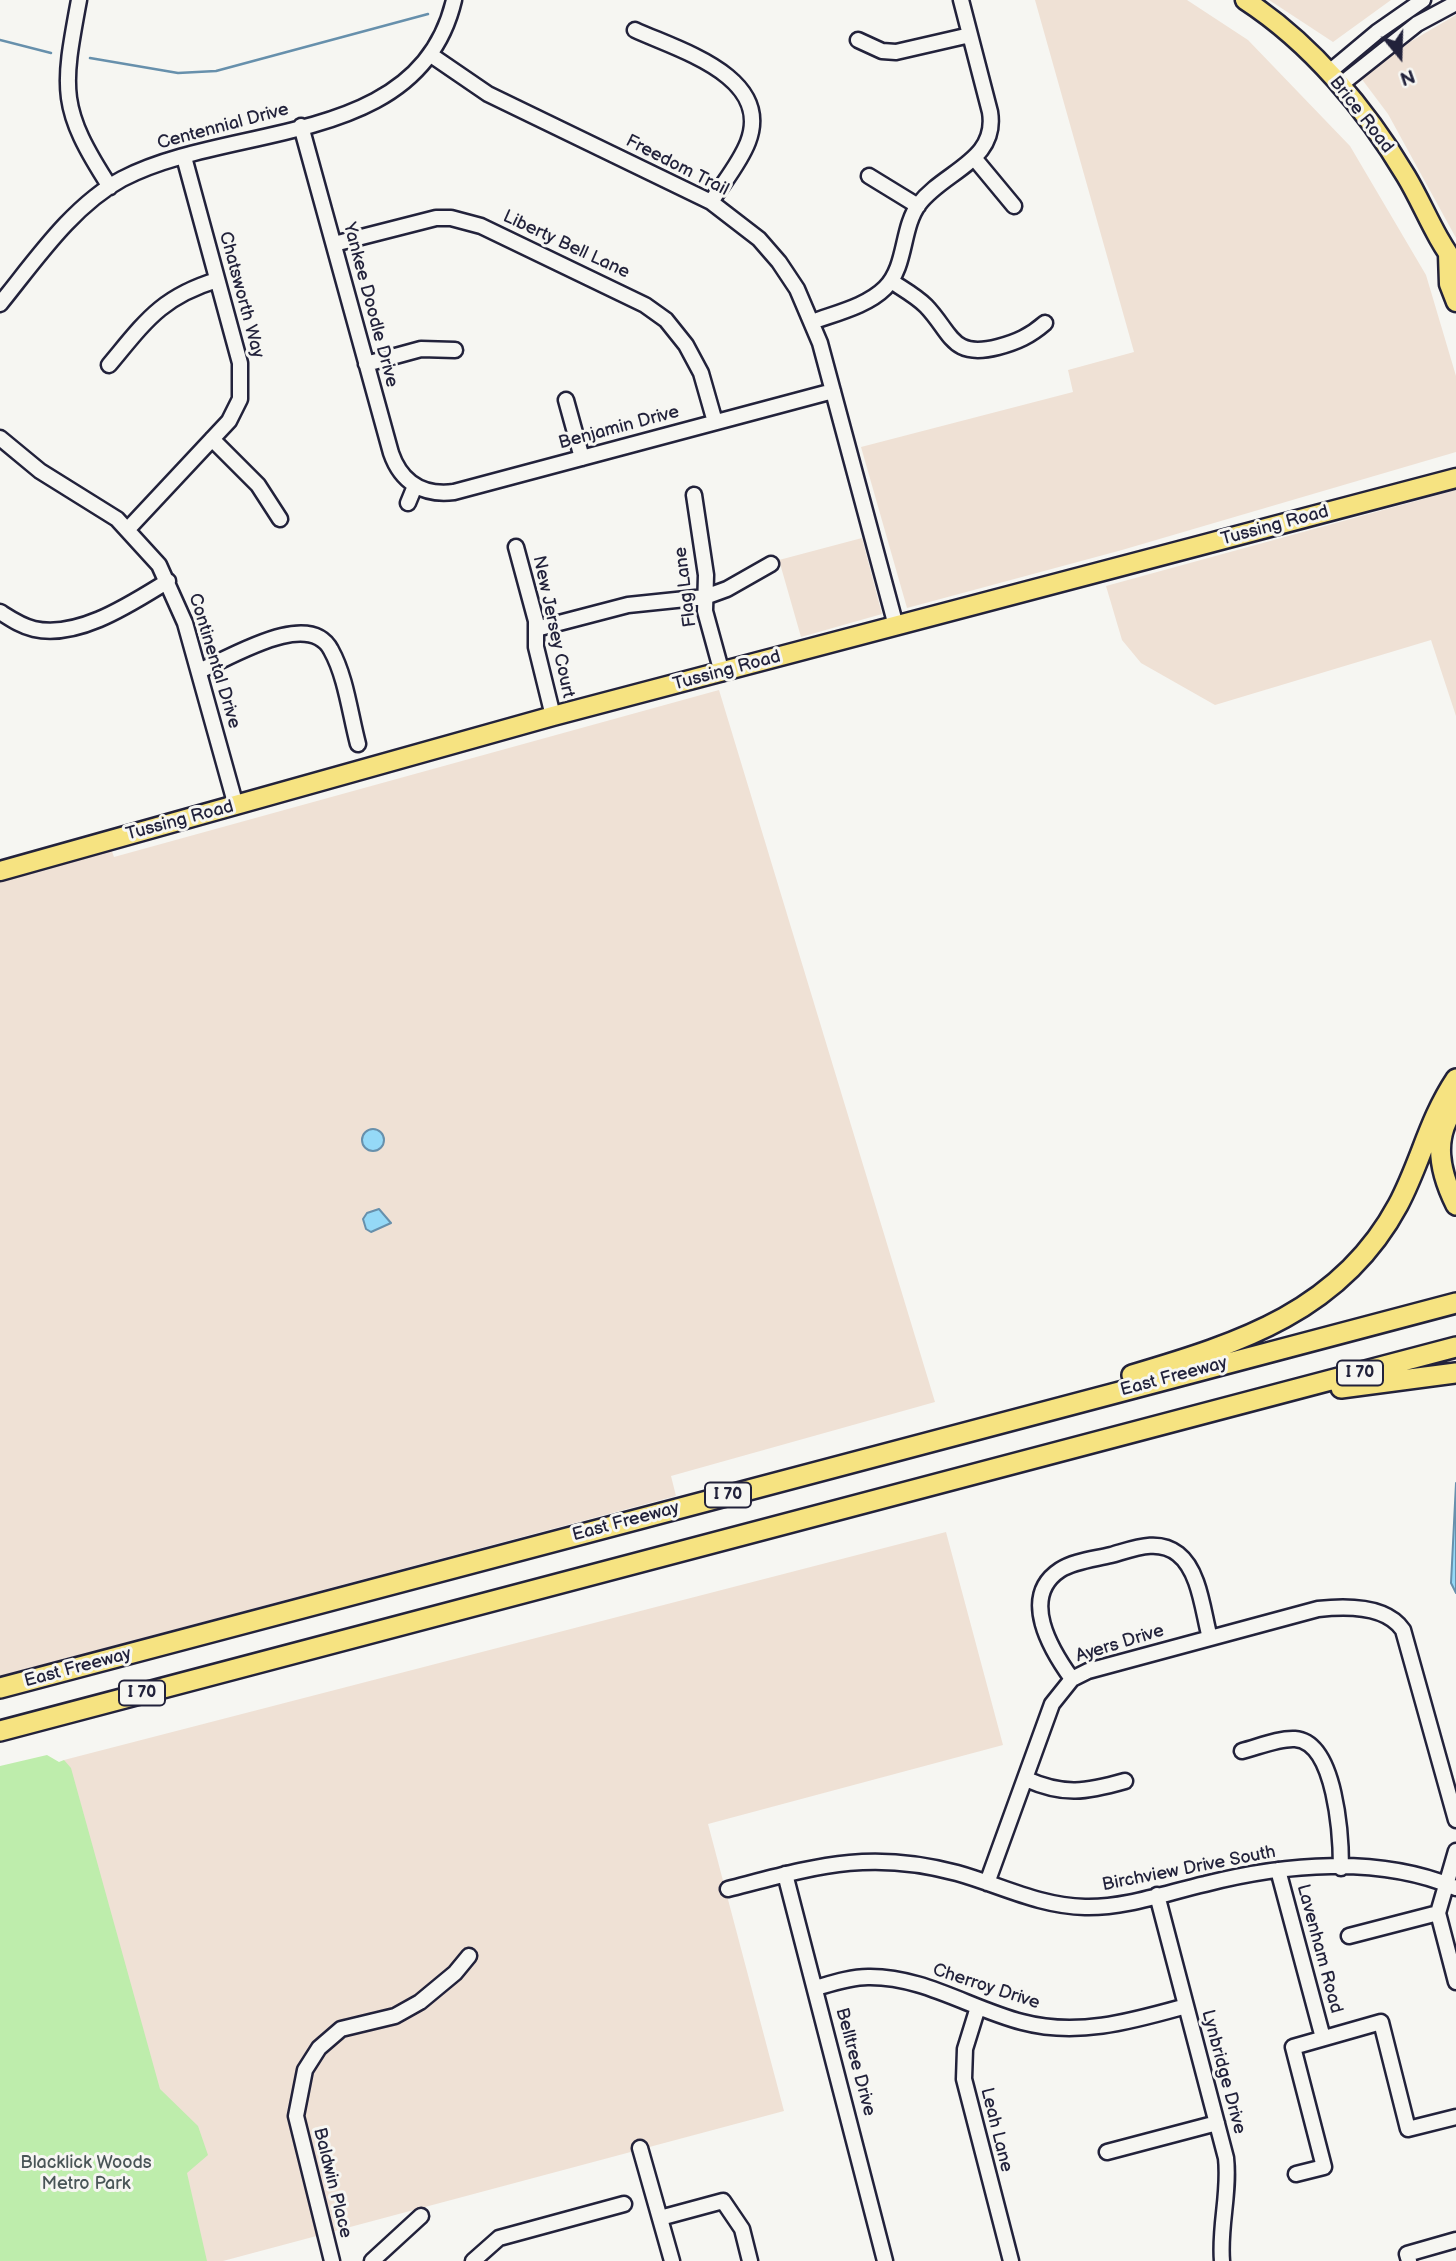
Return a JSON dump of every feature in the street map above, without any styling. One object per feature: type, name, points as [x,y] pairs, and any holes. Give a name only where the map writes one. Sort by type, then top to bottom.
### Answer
[{"type":"highway","points":[[786,1479],[901,1441],[1205,1353],[1280,1322],[1337,1280],[1381,1232],[1398,1204],[1432,1119],[1456,1079]]},
{"type":"highway","points":[[1456,1106],[1444,1125],[1439,1156],[1444,1182],[1456,1205]]},
{"type":"highway","name":"East Freeway","points":[[0,1688],[1456,1303]]},
{"type":"highway","name":"I 70","points":[[0,1731],[1456,1347]]},
{"type":"highway","points":[[1264,1398],[1456,1373]]},
{"type":"main road","name":"Brice Road","points":[[1245,0],[1308,51],[1334,79],[1399,164],[1452,259],[1449,284],[1456,302]]},
{"type":"main road","name":"Tussing Road","points":[[0,871],[553,716],[1456,478]]},
{"type":"street","points":[[79,0],[68,68],[69,110],[79,138],[110,187]]},
{"type":"street","name":"Centennial Drive","points":[[1,301],[72,219],[110,187],[140,171],[351,112],[385,97],[409,80],[431,55],[444,31],[454,0]]},
{"type":"street","points":[[812,323],[869,299],[891,281],[918,206],[938,185],[975,159],[987,145],[992,122],[961,0]]},
{"type":"street","points":[[1334,79],[1423,0]]},
{"type":"street","points":[[1334,79],[1418,24],[1456,3]]},
{"type":"street","points":[[635,30],[716,68],[735,82],[745,95],[751,119],[748,143],[711,202]]},
{"type":"street","points":[[858,40],[882,51],[896,52],[970,35]]},
{"type":"street","name":"Freedom Trail","points":[[431,55],[488,94],[711,202],[759,239],[779,262],[797,289],[812,323],[834,391],[896,626]]},
{"type":"street","name":"Yankee Doodle Drive","points":[[301,126],[394,463],[415,486]]},
{"type":"street","name":"Chatsworth Way","points":[[128,529],[235,412],[242,388],[240,363],[184,157]]},
{"type":"street","points":[[975,159],[1014,206]]},
{"type":"street","points":[[869,176],[918,206]]},
{"type":"street","name":"Liberty Bell Lane","points":[[334,244],[436,218],[466,221],[494,232],[630,296],[666,320],[695,359],[715,422]]},
{"type":"street","points":[[109,365],[165,303],[187,290],[217,280]]},
{"type":"street","points":[[891,281],[928,308],[959,354],[1015,342],[1031,335],[1045,323]]},
{"type":"street","points":[[366,364],[421,349],[455,350]]},
{"type":"street","name":"Benjamin Drive","points":[[415,486],[445,493],[834,391]]},
{"type":"street","points":[[566,400],[582,458]]},
{"type":"street","name":"Continental Drive","points":[[0,438],[32,465],[87,498],[128,529],[159,565],[185,623],[236,806]]},
{"type":"street","points":[[212,439],[258,485],[280,520]]},
{"type":"street","points":[[408,503],[415,486]]},
{"type":"street","name":"Flag Lane","points":[[694,495],[706,575],[705,611],[722,673]]},
{"type":"street","name":"New Jersey Court","points":[[516,547],[537,629],[536,648],[553,716]]},
{"type":"street","points":[[537,629],[628,605],[705,597],[727,589],[771,564]]},
{"type":"street","points":[[0,612],[30,629],[61,629],[114,614],[168,581]]},
{"type":"street","points":[[199,671],[288,634],[307,631],[317,635],[334,657],[358,744]]},
{"type":"street","points":[[1072,1679],[1050,1644],[1040,1609],[1047,1582],[1067,1566],[1145,1546],[1171,1549],[1189,1568],[1210,1638]]},
{"type":"street","name":"Ayers Drive","points":[[987,1883],[1052,1704],[1072,1679],[1088,1671],[1318,1609],[1338,1606],[1357,1608],[1394,1620],[1409,1642],[1456,1820]]},
{"type":"street","points":[[1242,1751],[1288,1739],[1302,1740],[1315,1747],[1323,1759],[1340,1827],[1341,1868]]},
{"type":"street","points":[[1026,1779],[1065,1791],[1079,1792],[1125,1781]]},
{"type":"street","points":[[1455,1974],[1438,1913],[1451,1886],[1456,1851]]},
{"type":"street","name":"Birchview Drive South","points":[[728,1889],[839,1862],[884,1859],[923,1864],[1029,1898],[1085,1907],[1279,1870],[1341,1868],[1402,1873],[1451,1886]]},
{"type":"street","name":"Lavenham Road","points":[[1279,1870],[1323,2038]]},
{"type":"street","name":"Belltree Drive","points":[[785,1874],[885,2261]]},
{"type":"street","name":"Lynbridge Drive","points":[[1157,1895],[1228,2171],[1222,2261]]},
{"type":"street","points":[[1349,1936],[1438,1913]]},
{"type":"street","name":"Baldwin Place","points":[[332,2261],[296,2116],[305,2070],[319,2048],[341,2029],[394,2016],[420,2002],[450,1978],[469,1956]]},
{"type":"street","name":"Cherroy Drive","points":[[816,1988],[854,1979],[890,1979],[914,1984],[1022,2022],[1083,2029],[1112,2025],[1186,2006]]},
{"type":"street","name":"Leah Lane","points":[[978,2007],[965,2049],[964,2079],[1011,2261]]},
{"type":"street","points":[[1296,2174],[1324,2167],[1293,2046],[1381,2022],[1408,2129],[1456,2116]]},
{"type":"street","points":[[1107,2152],[1217,2123]]},
{"type":"street","points":[[640,2148],[672,2261]]},
{"type":"street","points":[[660,2218],[723,2201],[742,2229],[751,2261]]},
{"type":"street","points":[[473,2261],[499,2238],[624,2204]]},
{"type":"street","points":[[372,2261],[421,2216]]},
{"type":"street","points":[[1409,2261],[1407,2254],[1456,2240]]},
{"type":"shaded area","points":[[1035,0],[1187,0],[1248,40],[1350,146],[1426,275],[1456,376],[1456,452],[1122,550],[907,608],[861,447],[1073,392],[1068,370],[1134,352]]},
{"type":"shaded area","points":[[1269,0],[1391,0],[1333,42]]},
{"type":"shaded area","points":[[1456,15],[1456,238],[1388,114],[1361,78],[1384,57]]},
{"type":"shaded area","points":[[1456,490],[1456,716],[1431,640],[1215,705],[1141,663],[1122,640],[1106,586]]},
{"type":"shaded area","points":[[862,538],[882,614],[801,637],[779,560]]},
{"type":"shaded area","points":[[719,690],[935,1402],[671,1476],[676,1496],[0,1676],[0,876],[110,846],[114,857]]},
{"type":"shaded area","points":[[946,1532],[1003,1745],[708,1824],[784,2111],[223,2261],[200,2261],[64,1760]]},
{"type":"green space","name":"Blacklick Woods Metro Park","points":[[47,1755],[59,1762],[64,1760],[71,1768],[160,2089],[198,2126],[208,2155],[187,2173],[207,2261],[0,2261],[0,1766]]},
{"type":"water","points":[[373,1129],[381,1132],[384,1140],[381,1148],[373,1151],[365,1148],[362,1140],[365,1132]]},
{"type":"water","points":[[379,1209],[391,1223],[371,1232],[366,1229],[363,1219],[367,1213]]},
{"type":"water","points":[[1456,1483],[1456,1593],[1451,1583]]},
{"type":"waterway","points":[[90,58],[178,73],[216,71],[428,14]]},
{"type":"waterway","points":[[0,40],[51,53]]}]
